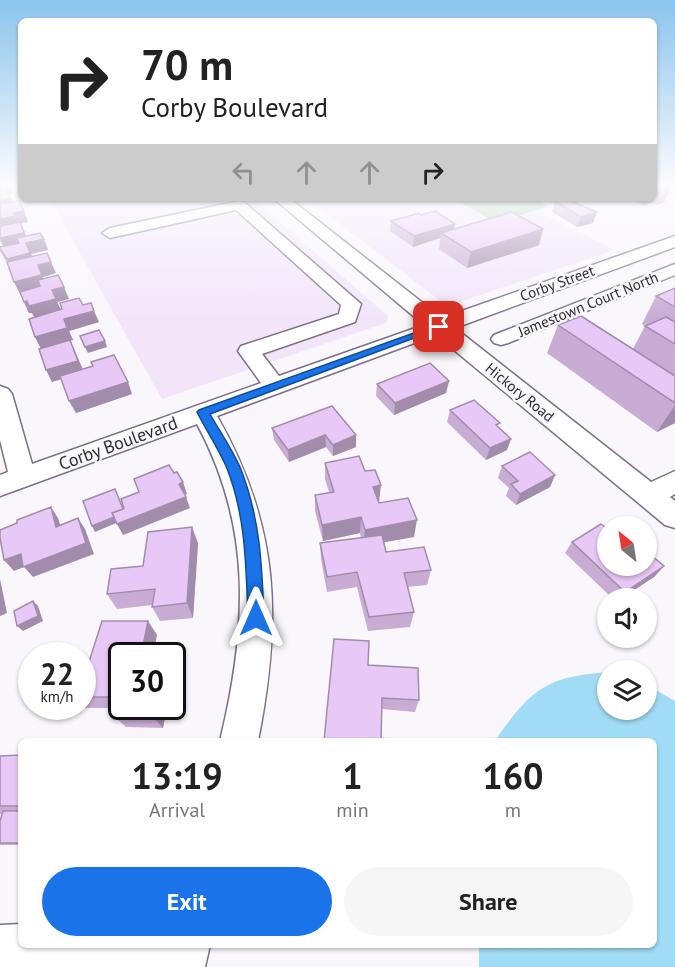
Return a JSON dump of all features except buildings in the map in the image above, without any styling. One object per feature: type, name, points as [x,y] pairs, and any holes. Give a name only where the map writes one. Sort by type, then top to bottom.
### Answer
[{"type":"street","points":[[110,233],[128,229]]},
{"type":"street","points":[[266,229],[351,304],[348,318],[249,351],[275,386]]},
{"type":"street","name":"Hickory Road","points":[[318,229],[675,517]]},
{"type":"street","name":"Corby Street","points":[[439,327],[675,241]]},
{"type":"street","name":"Jamestown Court North","points":[[501,339],[675,269]]},
{"type":"street","name":"Corby Boulevard","points":[[11,482],[439,327]]},
{"type":"street","points":[[0,394],[11,482]]},
{"type":"street","points":[[203,412],[232,465],[242,494],[253,541],[256,595],[255,663],[240,738]]},
{"type":"street","points":[[650,496],[675,481]]},
{"type":"street","points":[[0,949],[18,947]]},
{"type":"street","points":[[61,948],[105,951],[176,967]]},
{"type":"street","points":[[181,967],[186,948]]},
{"type":"shaded area","points":[[66,229],[288,229],[388,316],[386,323],[162,399]]},
{"type":"shaded area","points":[[347,229],[573,229],[615,250],[447,306]]},
{"type":"water","points":[[597,673],[597,720],[657,720],[657,691],[675,701],[675,967],[479,967],[479,948],[657,948],[657,738],[498,738],[521,706],[532,696],[555,682]]},
{"type":"route","points":[[256,618],[253,541],[242,494],[232,465],[203,412],[439,327]]}]
